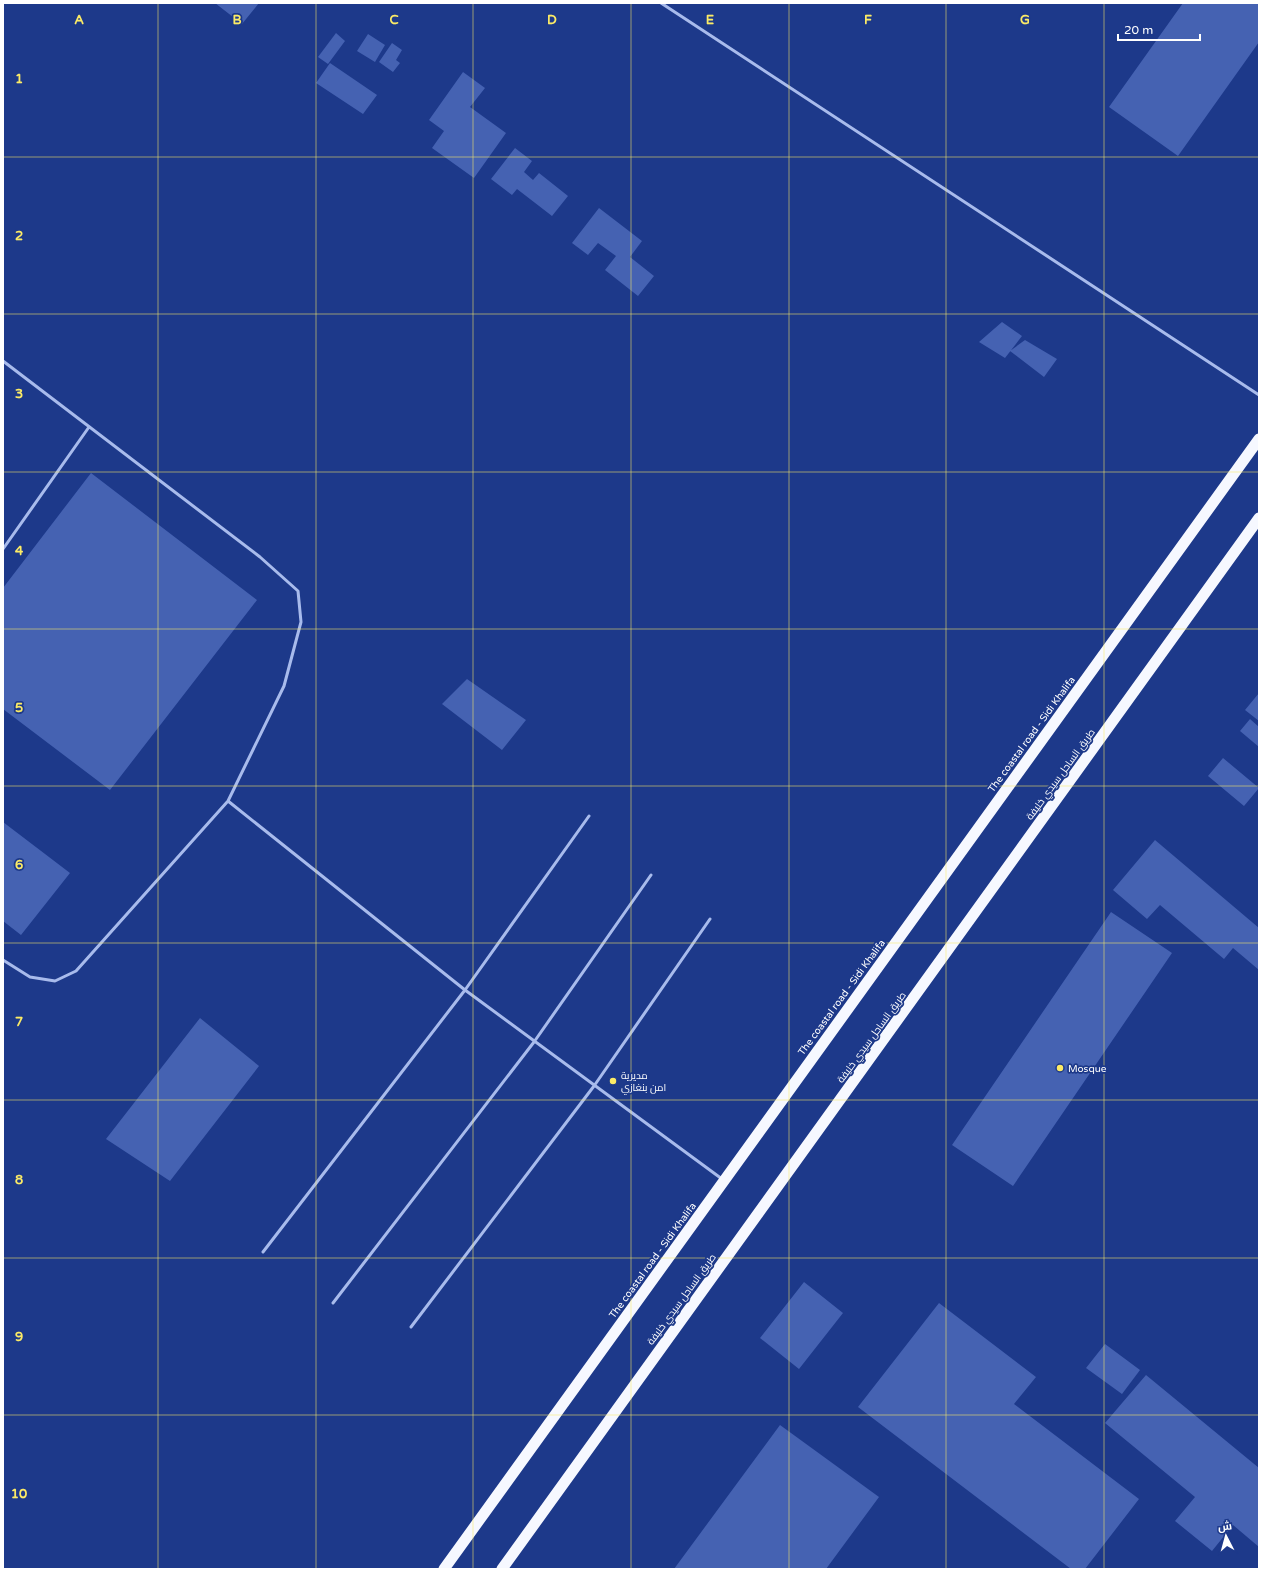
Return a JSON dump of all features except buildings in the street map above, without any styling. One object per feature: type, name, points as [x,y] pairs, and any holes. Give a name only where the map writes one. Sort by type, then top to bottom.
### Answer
[{"type":"highway","name":"The coastal road - Sidi Khalifa","points":[[444,1569],[1259,439]]},
{"type":"highway","name":"طريق الساحل سيدي خليفة","points":[[502,1569],[1259,518]]},
{"type":"lane","points":[[661,3],[1259,394]]},
{"type":"lane","points":[[3,362],[260,557],[298,591],[301,622],[284,686],[228,801],[76,971],[55,981],[30,977],[3,960]]},
{"type":"lane","points":[[3,549],[89,427]]},
{"type":"lane","points":[[228,801],[465,990],[724,1180]]},
{"type":"lane","points":[[263,1252],[465,990],[589,816]]},
{"type":"lane","points":[[333,1302],[534,1042],[651,874]]},
{"type":"lane","points":[[411,1327],[594,1086],[710,919]]},
{"type":"place","name":"Mosque","points":[[1060,1068]]},
{"type":"place","name":"مديرية امن بنغازي","points":[[613,1081]]}]
